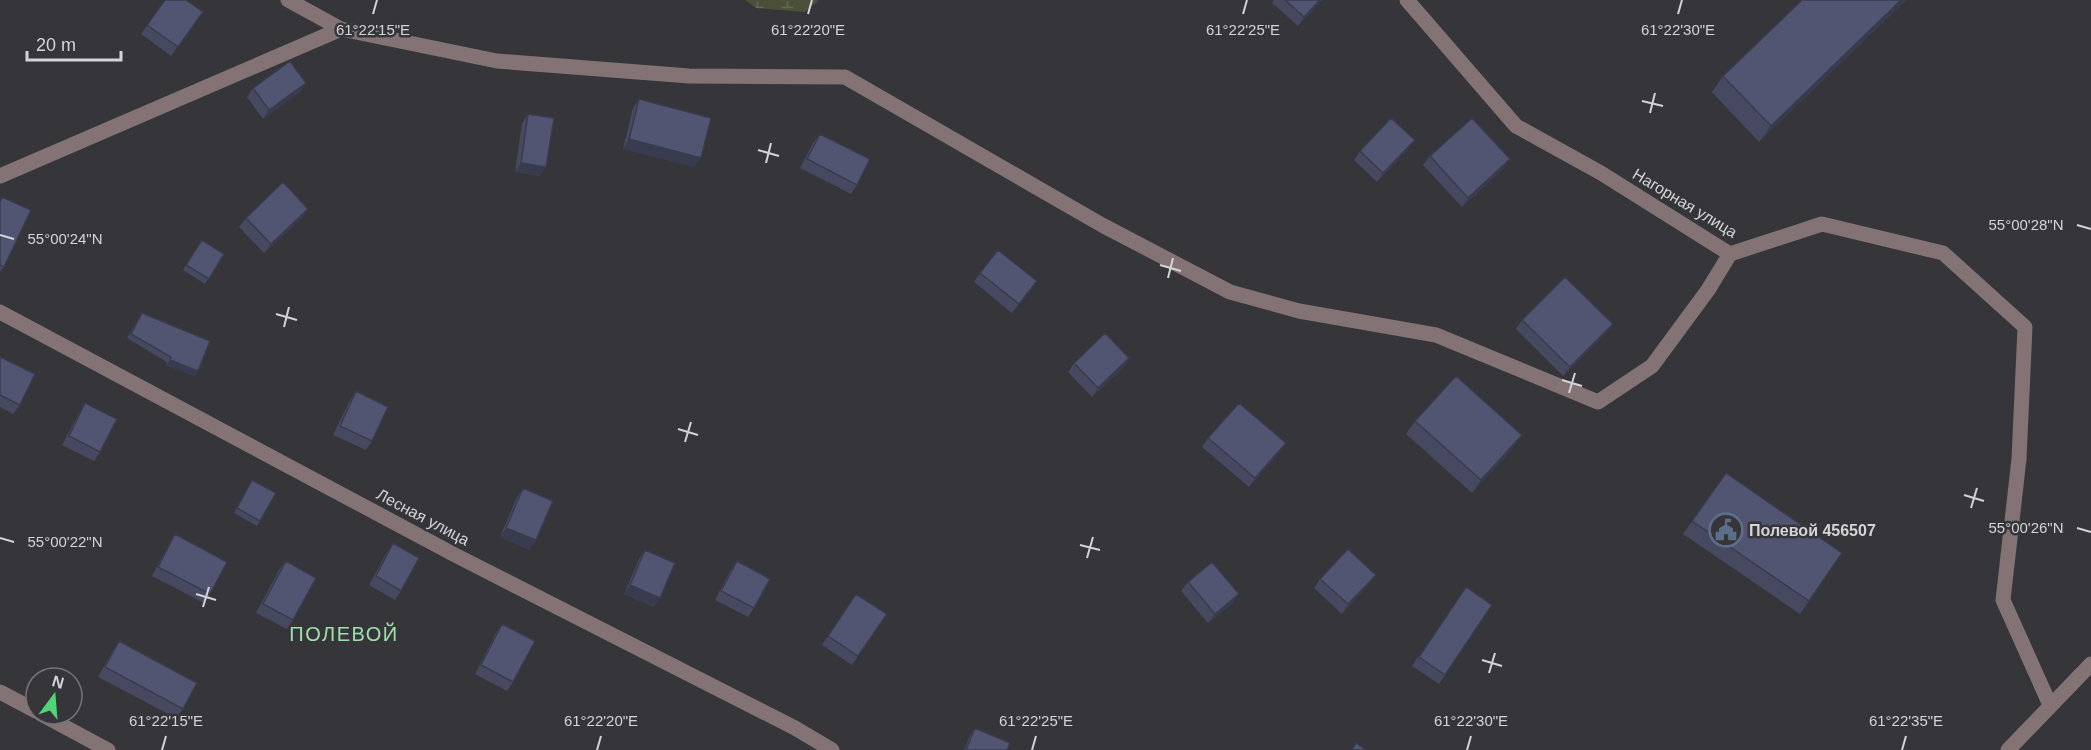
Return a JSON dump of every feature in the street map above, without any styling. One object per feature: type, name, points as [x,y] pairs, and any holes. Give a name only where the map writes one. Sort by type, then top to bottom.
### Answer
[{"type":"street","points":[[288,0],[341,29],[497,61],[689,76],[845,77],[1102,225],[1230,292],[1299,311],[1436,335],[1599,402],[1652,366],[1708,290],[1730,254]]},
{"type":"street","name":"Нагорная улица","points":[[1407,0],[1516,126],[1601,173],[1730,254],[1822,224],[1943,253],[2025,327],[2019,459],[2003,600],[2050,705]]},
{"type":"street","points":[[0,176],[341,29]]},
{"type":"street","name":"Лесная улица","points":[[0,312],[455,555],[795,728],[832,750]]},
{"type":"street","points":[[2008,750],[2091,664]]},
{"type":"street","points":[[0,692],[24,705]]},
{"type":"street","points":[[63,726],[108,750]]},
{"type":"green space","points":[[745,0],[819,0],[805,12],[756,8]]},
{"type":"building","points":[[165,0],[186,0],[203,12],[178,47],[147,25]]},
{"type":"building","points":[[1285,0],[1320,0],[1304,17]]},
{"type":"building","points":[[1802,0],[1901,0],[1771,126],[1723,76]]},
{"type":"building","points":[[290,61],[306,83],[269,110],[253,88]]},
{"type":"building","points":[[639,99],[711,118],[701,158],[629,139]]},
{"type":"building","points":[[528,114],[554,118],[546,167],[521,163]]},
{"type":"building","points":[[1391,118],[1415,140],[1383,173],[1360,151]]},
{"type":"building","points":[[1472,118],[1510,159],[1468,198],[1430,156]]},
{"type":"building","points":[[820,134],[870,159],[857,185],[807,159]]},
{"type":"building","points":[[283,182],[308,209],[271,244],[246,218]]},
{"type":"building","points":[[2,197],[31,210],[4,267],[0,265],[0,202]]},
{"type":"building","points":[[202,240],[224,254],[209,279],[186,265]]},
{"type":"building","points":[[998,250],[1037,281],[1019,304],[980,273]]},
{"type":"building","points":[[1565,277],[1613,324],[1570,367],[1522,320]]},
{"type":"building","points":[[142,313],[210,341],[198,371],[170,360],[171,357],[131,334]]},
{"type":"building","points":[[1105,333],[1129,358],[1098,388],[1074,363]]},
{"type":"building","points":[[0,357],[35,374],[20,405],[0,395]]},
{"type":"building","points":[[1456,376],[1522,435],[1481,480],[1415,421]]},
{"type":"building","points":[[356,391],[388,407],[372,441],[340,426]]},
{"type":"building","points":[[85,403],[117,419],[100,452],[69,436]]},
{"type":"building","points":[[1239,403],[1286,443],[1255,478],[1208,438]]},
{"type":"building","points":[[1726,473],[1842,553],[1809,601],[1692,521]]},
{"type":"building","points":[[252,480],[276,493],[260,521],[237,508]]},
{"type":"building","points":[[523,488],[553,501],[536,540],[506,528]]},
{"type":"building","points":[[175,534],[227,562],[210,594],[158,567]]},
{"type":"building","points":[[393,543],[419,558],[401,591],[376,576]]},
{"type":"building","points":[[1348,549],[1376,575],[1348,604],[1320,579]]},
{"type":"building","points":[[645,550],[675,563],[660,598],[630,585]]},
{"type":"building","points":[[286,561],[316,578],[293,620],[263,604]]},
{"type":"building","points":[[737,561],[770,579],[754,608],[721,591]]},
{"type":"building","points":[[1212,562],[1239,594],[1215,614],[1188,582]]},
{"type":"building","points":[[1466,587],[1492,605],[1445,675],[1419,657]]},
{"type":"building","points":[[856,594],[887,614],[858,656],[828,636]]},
{"type":"building","points":[[502,624],[535,641],[513,682],[481,665]]},
{"type":"building","points":[[119,641],[197,683],[183,709],[105,667]]},
{"type":"building","points":[[975,728],[1010,743],[1007,750],[966,750]]},
{"type":"building","points":[[1356,743],[1366,750],[1352,750]]},
{"type":"place","name":"Полевой 456507","points":[[1726,530]]},
{"type":"district","name":"ПОЛЕВОЙ","points":[[344,634]]}]
